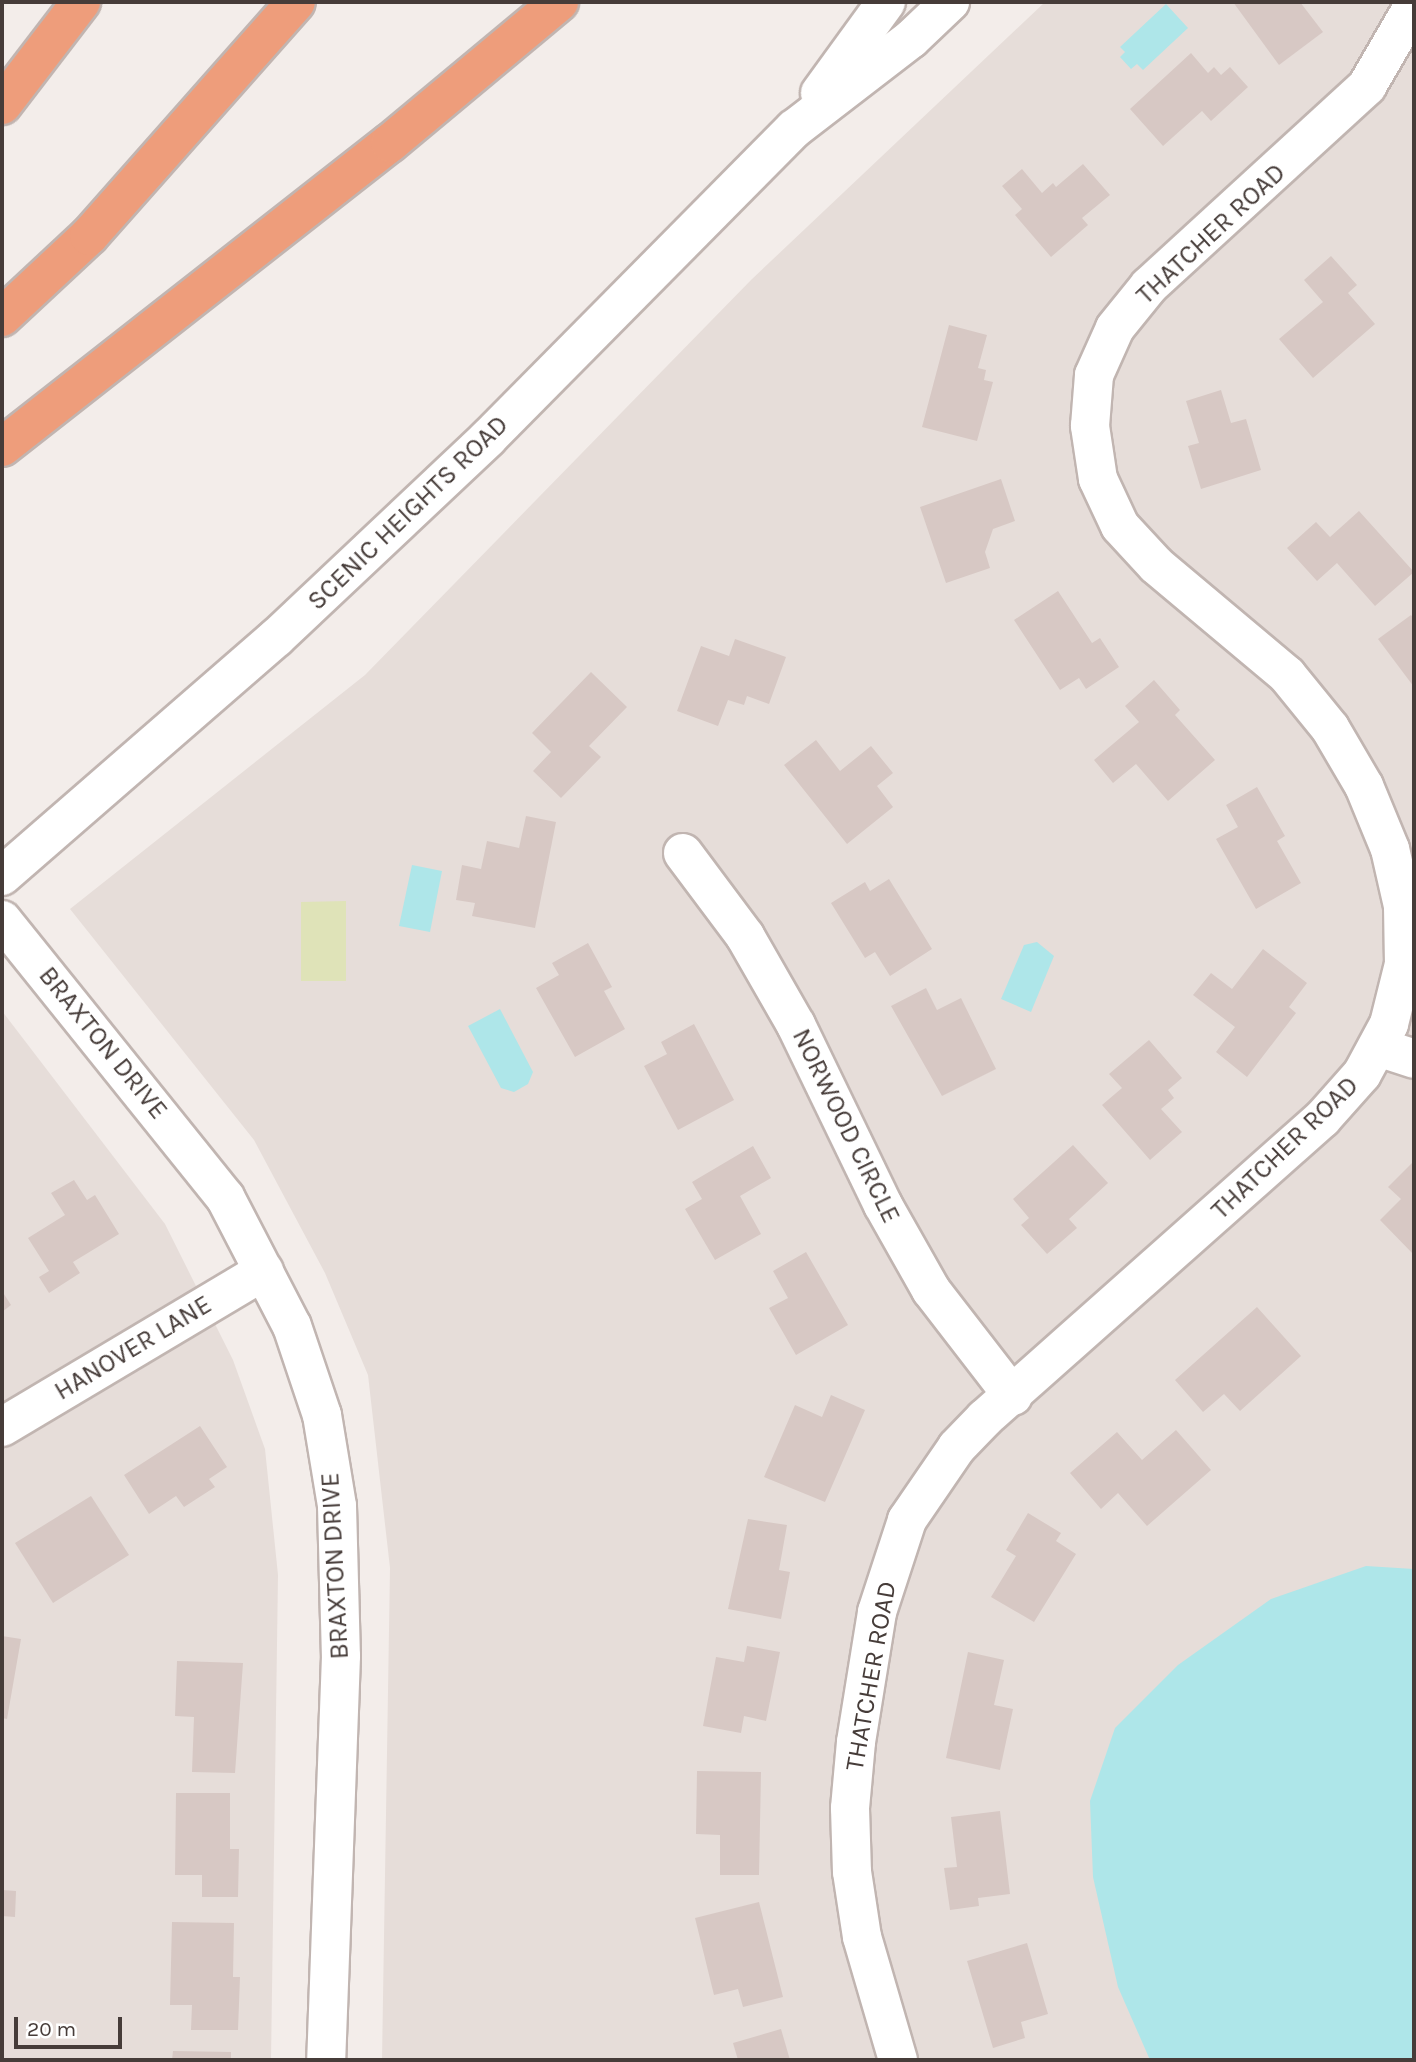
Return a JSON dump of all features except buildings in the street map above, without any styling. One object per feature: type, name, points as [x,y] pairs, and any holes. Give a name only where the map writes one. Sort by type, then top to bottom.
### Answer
[{"type":"highway","points":[[2,105],[80,2]]},
{"type":"highway","points":[[2,317],[89,236],[296,2]]},
{"type":"highway","points":[[2,447],[390,143],[559,2]]},
{"type":"street","name":"SCENIC HEIGHTS ROAD","points":[[794,129],[886,2]]},
{"type":"street","name":"SCENIC HEIGHTS ROAD","points":[[2,876],[190,716],[478,447],[794,129],[911,38],[950,2]]},
{"type":"street","name":"THATCHER ROAD","points":[[898,2060],[862,1937],[852,1872],[856,1742],[877,1612],[907,1520],[957,1447],[1322,1119],[1363,1074],[1378,1047],[1404,964],[1403,906],[1390,849],[1364,786],[1330,728],[1287,675],[1156,565],[1120,526],[1098,479],[1090,426],[1094,375],[1115,328],[1149,286],[1367,86],[1414,5]]},
{"type":"street","name":"NORWOOD CIRCLE","points":[[683,853],[745,936],[796,1024],[883,1205],[932,1290],[1013,1396]]},
{"type":"street","name":"BRAXTON DRIVE","points":[[2,920],[194,1154],[226,1197],[292,1326],[322,1415],[337,1506],[341,1656],[326,2060]]},
{"type":"street","points":[[1378,1047],[1414,1059]]},
{"type":"street","name":"HANOVER LANE","points":[[2,1427],[264,1271]]},
{"type":"shaded area","points":[[1045,2],[1414,2],[1414,2060],[382,2060],[390,1568],[368,1375],[325,1273],[254,1140],[70,909],[365,675],[752,279]]},
{"type":"shaded area","points":[[2,1011],[165,1224],[233,1360],[265,1449],[278,1575],[271,2060],[2,2060]]},
{"type":"green space","points":[[346,901],[346,981],[301,981],[301,902]]},
{"type":"water","points":[[1166,4],[1188,28],[1143,70],[1137,64],[1131,69],[1120,57],[1125,52],[1120,47]]},
{"type":"water","points":[[412,865],[442,871],[430,932],[399,926]]},
{"type":"water","points":[[1037,942],[1054,956],[1031,1012],[1001,999],[1024,945]]},
{"type":"water","points":[[500,1009],[533,1072],[528,1084],[514,1092],[501,1088],[468,1026]]},
{"type":"water","points":[[1366,1566],[1414,1569],[1414,2060],[1150,2060],[1118,1987],[1093,1877],[1090,1801],[1115,1728],[1178,1665],[1271,1599]]}]
